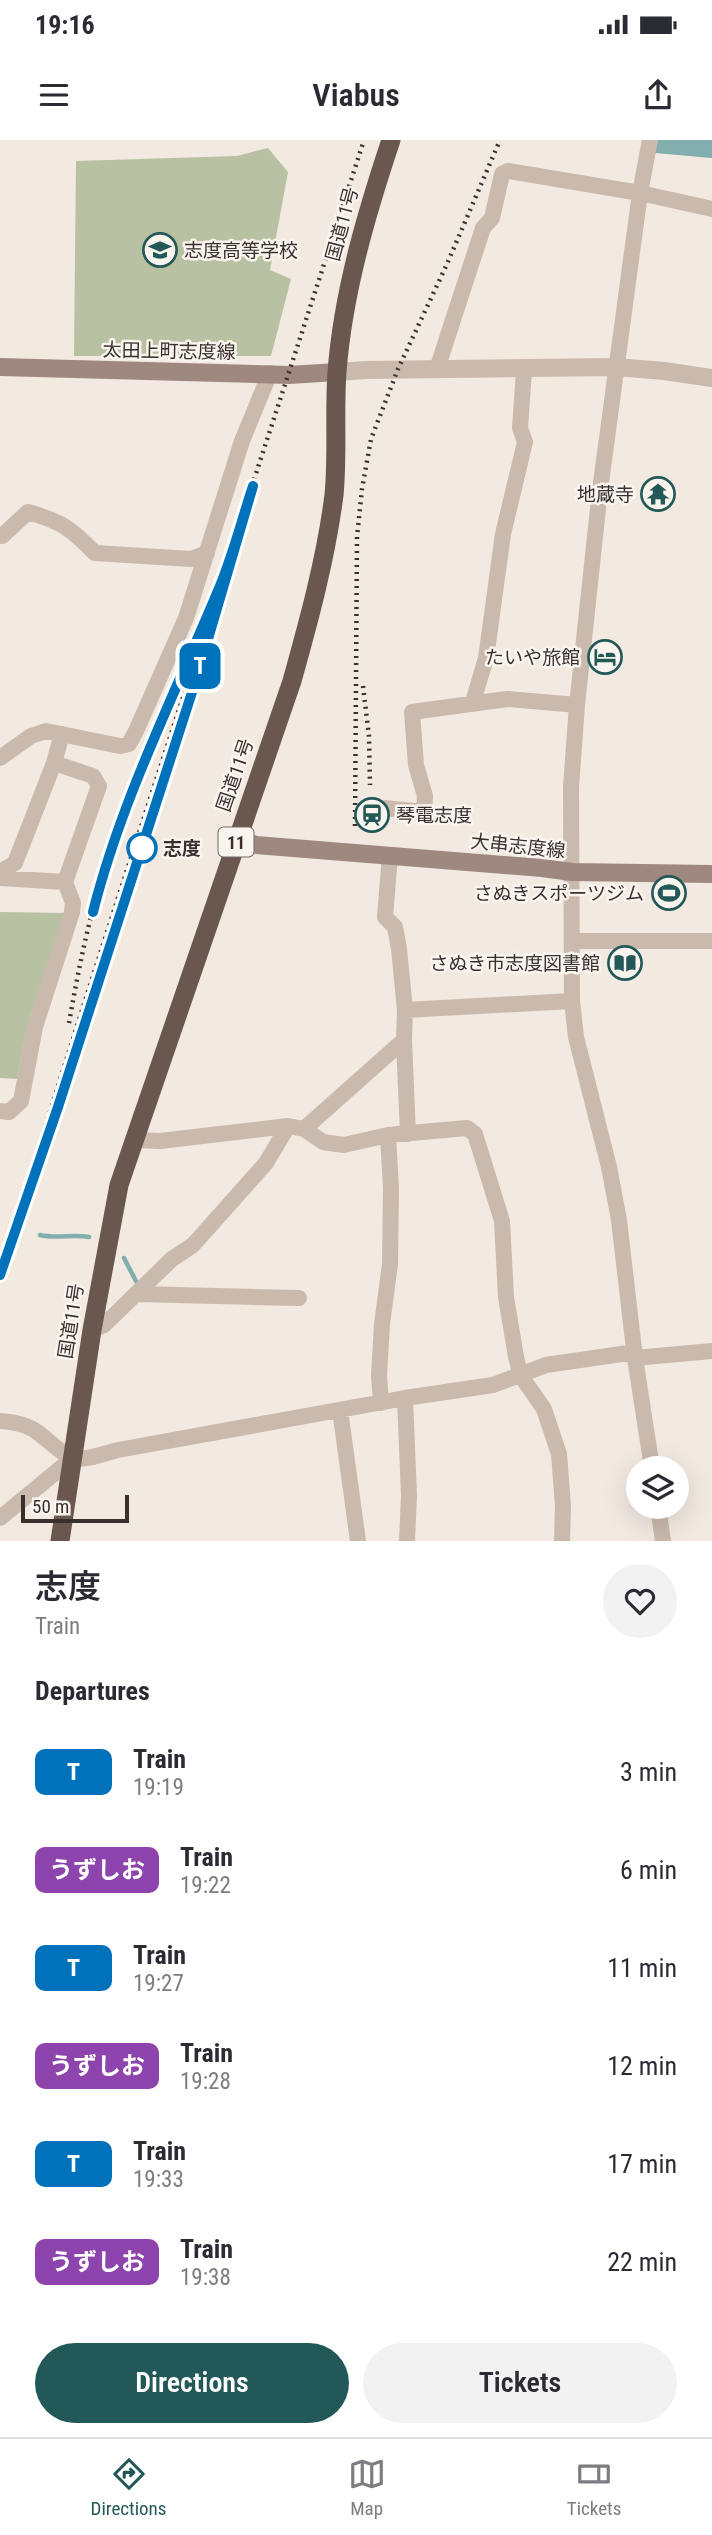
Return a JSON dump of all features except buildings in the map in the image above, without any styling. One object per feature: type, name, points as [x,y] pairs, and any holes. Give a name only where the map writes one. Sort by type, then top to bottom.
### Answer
[{"type":"highway","name":"国道11号","points":[[60,1541],[92,1330],[119,1185],[292,681],[324,554],[334,495],[337,372],[351,280],[364,226],[391,140]]},
{"type":"main road","name":"太田上町志度線","points":[[0,367],[67,371],[289,375],[337,372]]},
{"type":"main road","name":"大串志度線","points":[[237,838],[256,845],[572,872],[712,874]]},
{"type":"street","points":[[649,143],[592,553],[571,787],[572,1001],[576,1037],[609,1167],[619,1220],[650,1456]]},
{"type":"street","points":[[437,369],[484,228],[492,218],[502,174],[508,171],[640,193],[712,209]]},
{"type":"street","points":[[337,372],[616,367],[712,378]]},
{"type":"street","points":[[473,702],[486,658],[503,534],[526,442],[520,428],[524,370]]},
{"type":"street","points":[[0,758],[31,736],[46,731],[121,746],[129,744],[186,618],[242,441],[270,373]]},
{"type":"street","points":[[2,536],[28,512],[57,520],[69,527],[96,553],[191,559],[207,553]]},
{"type":"street","points":[[384,808],[424,812],[425,796],[416,765],[412,712],[507,699],[577,705]]},
{"type":"street","points":[[0,872],[15,863],[54,763],[62,734]]},
{"type":"street","points":[[0,1111],[9,1112],[21,1101],[34,1027],[74,903],[65,882],[99,786],[93,776],[54,763]]},
{"type":"street","points":[[390,855],[385,917],[395,927],[405,1010],[408,1134]]},
{"type":"street","points":[[0,878],[65,882]]},
{"type":"street","points":[[573,941],[712,941]]},
{"type":"street","points":[[405,1010],[572,1001]]},
{"type":"street","points":[[92,1330],[104,1325],[172,1259],[193,1245],[296,1127],[404,1040]]},
{"type":"street","points":[[134,1140],[160,1141],[296,1127],[323,1142],[344,1145],[388,1135],[467,1128],[475,1134],[502,1221],[506,1297],[516,1357],[521,1376],[544,1409],[559,1454],[563,1506],[562,1541]]},
{"type":"street","points":[[381,1403],[379,1376],[382,1324],[390,1264],[391,1188],[388,1135]]},
{"type":"street","points":[[137,1294],[299,1298]]},
{"type":"street","points":[[0,1421],[27,1426],[39,1433],[50,1445],[73,1458],[85,1458],[405,1398],[493,1385],[546,1365],[635,1355],[712,1351]]},
{"type":"street","points":[[405,1398],[409,1495],[407,1541]]},
{"type":"street","points":[[340,1410],[358,1541]]},
{"type":"street","points":[[0,1518],[73,1458]]},
{"type":"street","points":[[660,1519],[663,1541]]},
{"type":"green space","points":[[268,148],[288,172],[270,270],[291,279],[271,356],[74,356],[76,161],[237,156]]},
{"type":"green space","points":[[0,912],[64,913],[28,1023],[17,1079],[0,1078]]},
{"type":"waterway","points":[[657,140],[712,145]]},
{"type":"waterway","points":[[40,1235],[89,1237]]},
{"type":"waterway","points":[[124,1258],[138,1285]]},
{"type":"railway","points":[[0,1273],[134,848],[364,140]]},
{"type":"railway","points":[[355,826],[357,537],[371,439],[398,369],[500,140]]},
{"type":"railway","points":[[69,1023],[94,904],[115,834],[179,681]]},
{"type":"railway","points":[[363,686],[369,736],[370,785]]},
{"type":"train","name":"T","points":[[0,1275],[58,1107],[195,683],[253,486],[219,590],[116,833],[93,912]]},
{"type":"place","name":"志度高等学校","points":[[160,250]]},
{"type":"place","name":"地蔵寺","points":[[658,494]]},
{"type":"place","name":"たいや旅館","points":[[605,657]]},
{"type":"place","name":"琴電志度","points":[[372,815]]},
{"type":"place","name":"志度","points":[[142,848]]},
{"type":"place","name":"さぬきスポーツジム","points":[[669,893]]},
{"type":"place","name":"さぬき市志度図書館","points":[[625,963]]}]
